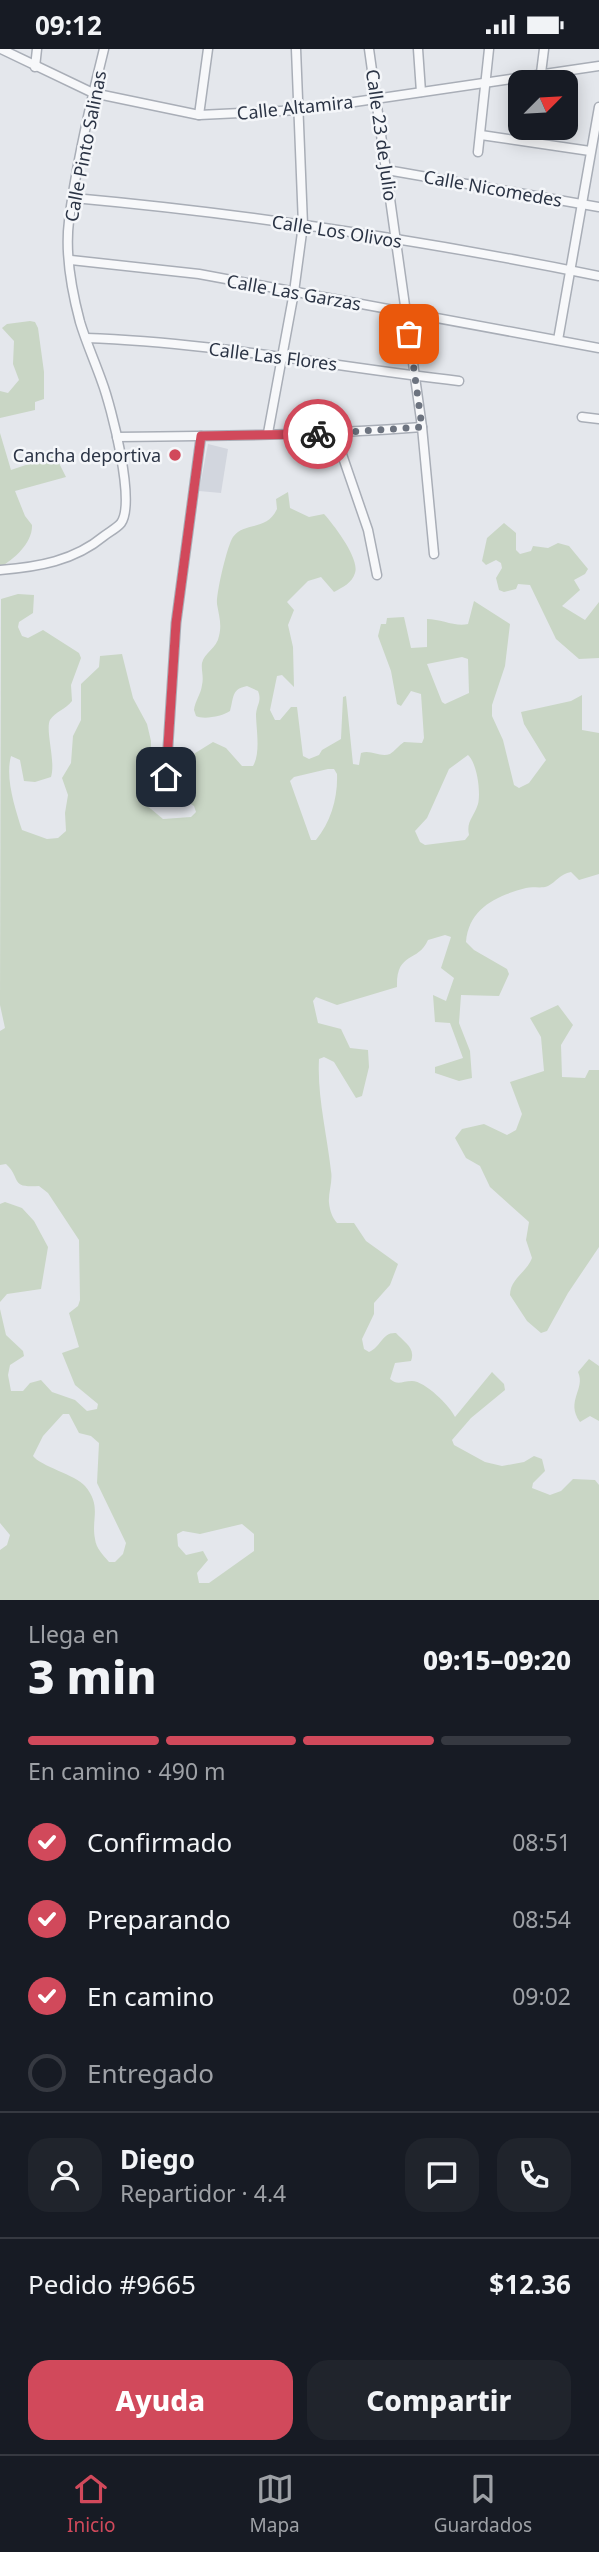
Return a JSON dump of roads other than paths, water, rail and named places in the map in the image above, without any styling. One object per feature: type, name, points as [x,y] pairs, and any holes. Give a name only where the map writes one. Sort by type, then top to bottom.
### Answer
[{"type":"street","name":"Calle Altamira","points":[[1,49],[93,93],[199,115],[300,110],[508,78]]},
{"type":"street","points":[[35,67],[37,49]]},
{"type":"street","name":"Calle Pinto Salinas","points":[[0,570],[66,559],[93,545],[121,523],[125,503],[117,437],[103,384],[80,322],[71,261],[69,223],[93,93],[104,49]]},
{"type":"street","points":[[199,115],[208,49]]},
{"type":"street","points":[[268,433],[294,292],[303,225],[296,49]]},
{"type":"street","name":"Calle 23 de Julio","points":[[369,49],[398,240],[422,427],[434,554]]},
{"type":"street","points":[[418,49],[421,92]]},
{"type":"street","points":[[478,152],[489,49]]},
{"type":"street","points":[[541,70],[544,49]]},
{"type":"street","name":"Calle Altamira","points":[[566,70],[599,66]]},
{"type":"street","points":[[558,341],[599,107]]},
{"type":"street","points":[[481,135],[590,151]]},
{"type":"street","name":"Calle Nicomedes","points":[[387,170],[599,207]]},
{"type":"street","name":"Calle Los Olivos","points":[[74,198],[178,207],[303,225],[599,275]]},
{"type":"street","name":"Calle Las Garzas","points":[[71,261],[199,274],[599,348]]},
{"type":"street","name":"Calle Las Flores","points":[[86,338],[131,340],[283,356],[459,381]]},
{"type":"street","points":[[582,417],[599,419]]},
{"type":"street","points":[[117,437],[335,434],[422,427]]},
{"type":"street","points":[[335,434],[368,530],[377,575]]},
{"type":"street","points":[[166,777],[176,623],[201,436]]},
{"type":"place","name":"Cancha deportiva","points":[[175,455]]}]
